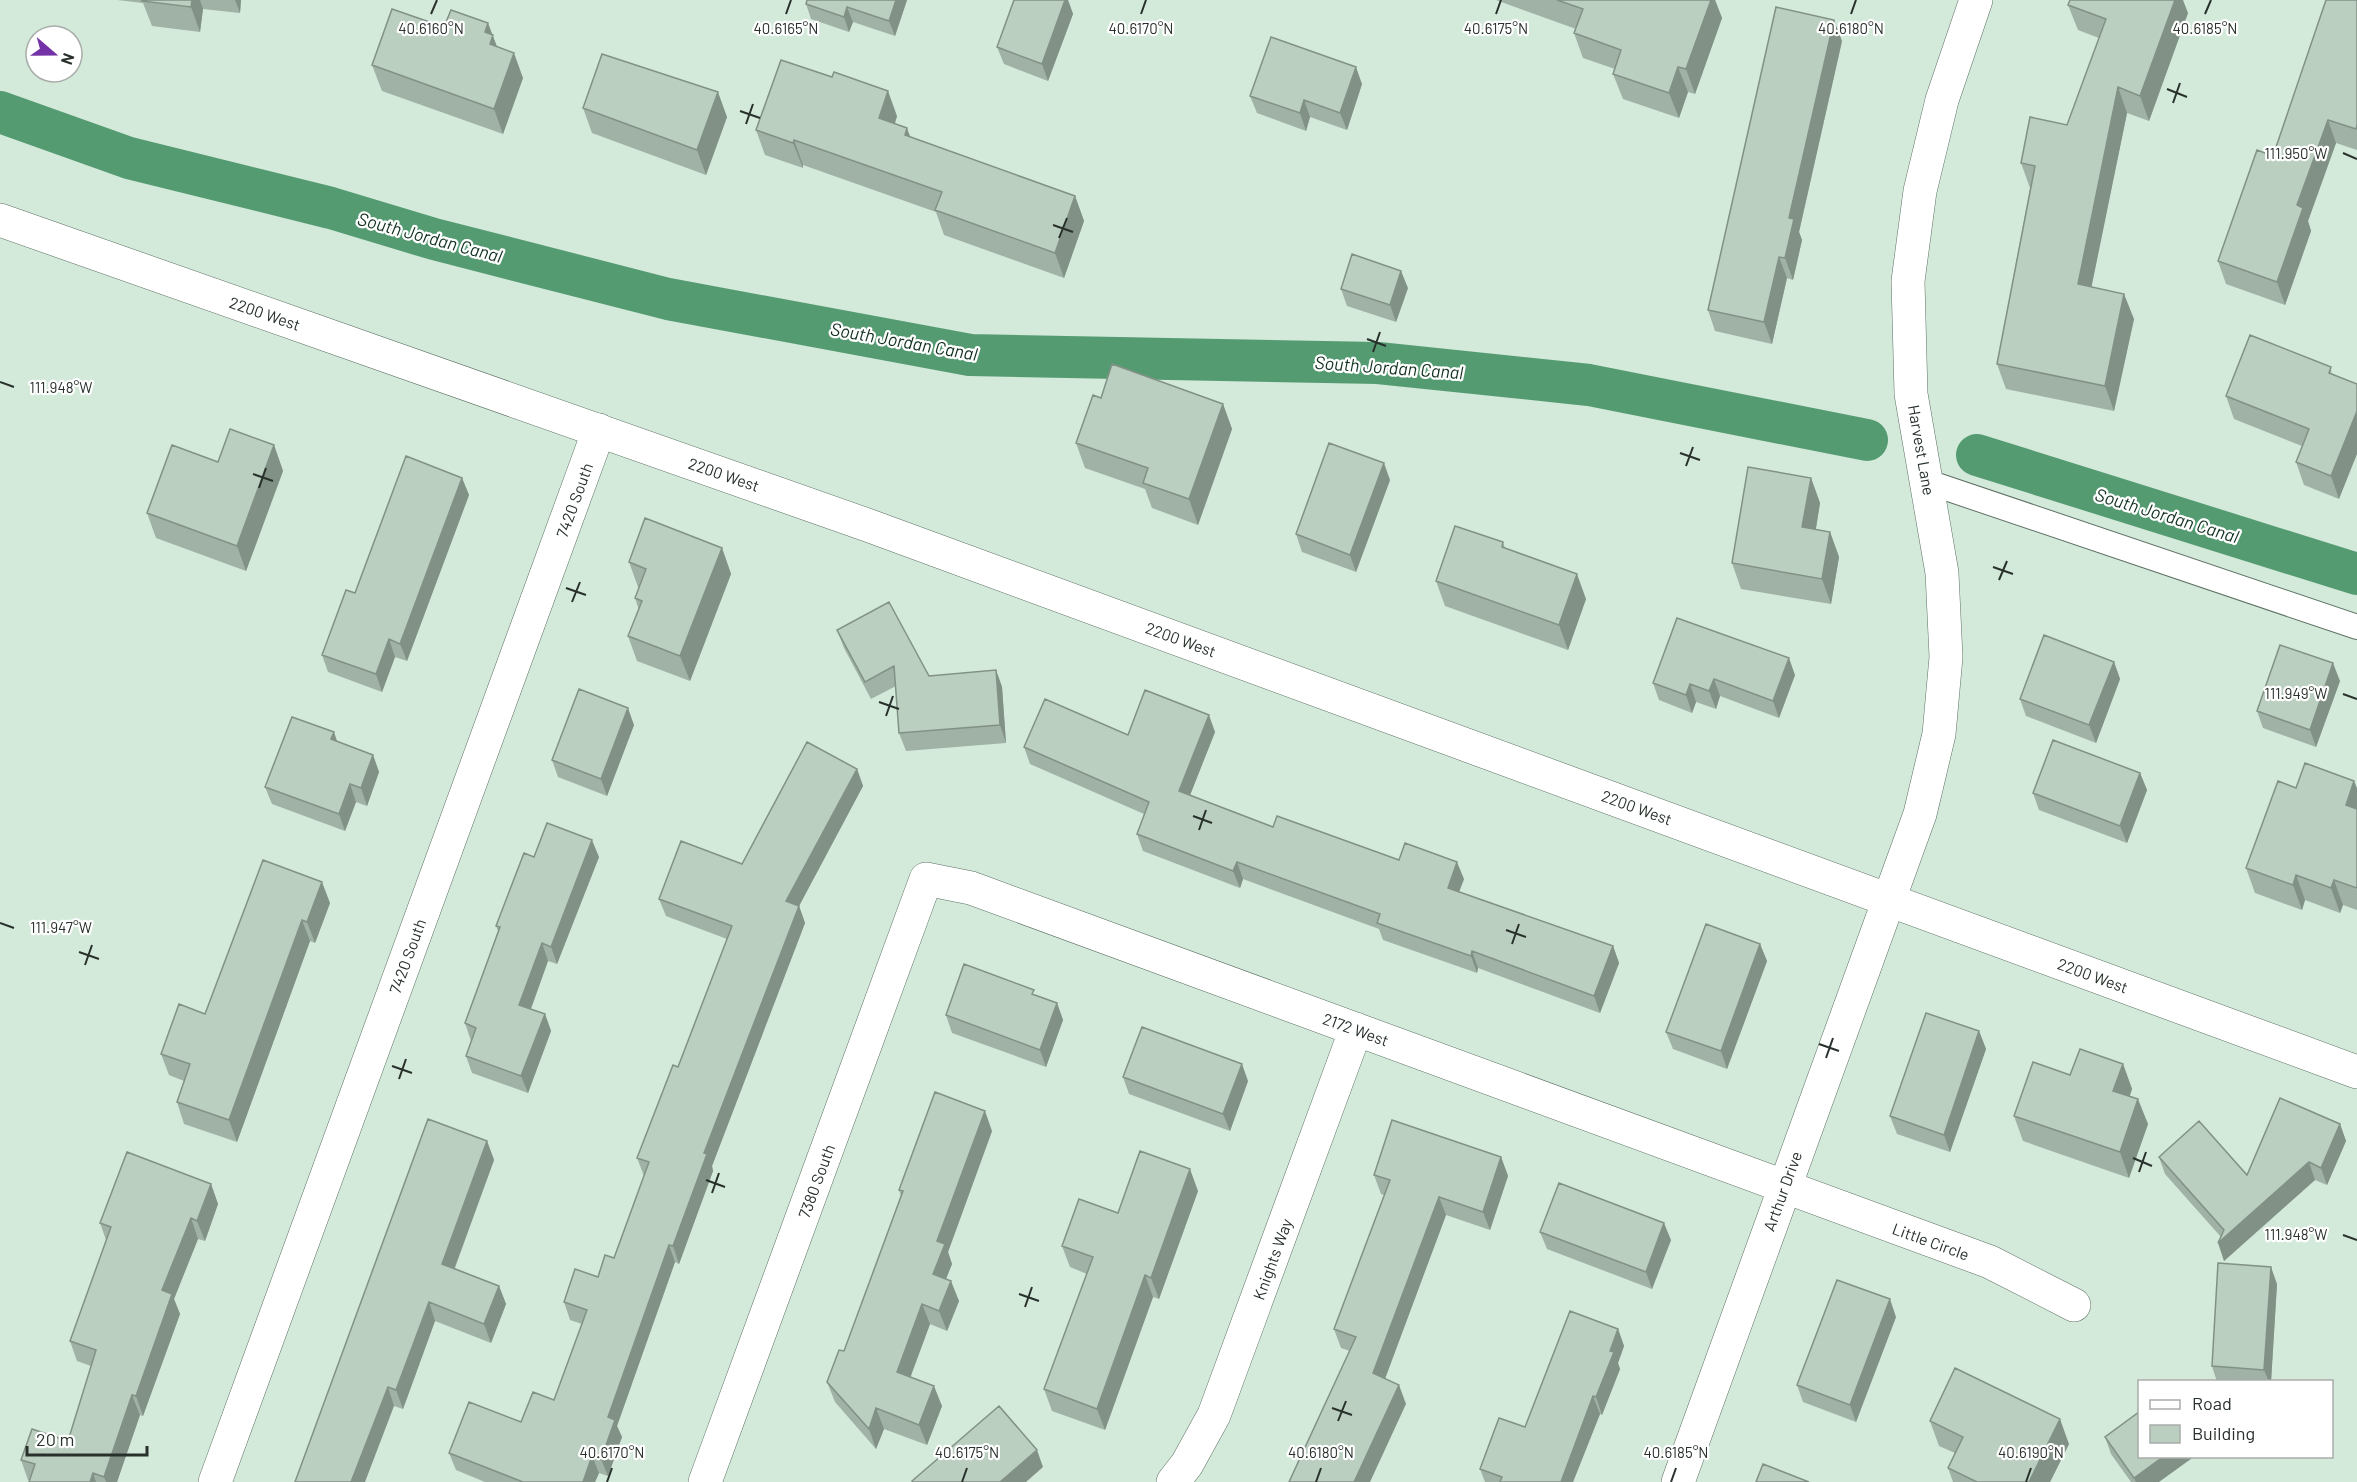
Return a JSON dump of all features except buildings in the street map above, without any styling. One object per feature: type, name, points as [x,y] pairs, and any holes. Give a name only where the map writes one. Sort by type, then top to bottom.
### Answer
[{"type":"street","name":"Harvest Lane","points":[[1887,900],[1920,814],[1939,734],[1946,657],[1942,573],[1911,394],[1908,281],[1920,191],[1965,3]]},
{"type":"street","name":"2200 West","points":[[0,220],[913,542],[2357,1072]]},
{"type":"street","name":"7420 South","points":[[215,1482],[599,430]]},
{"type":"street","name":"2172 West","points":[[926,879],[971,888],[1784,1187]]},
{"type":"street","name":"7380 South","points":[[705,1482],[926,879]]},
{"type":"street","name":"Arthur Drive","points":[[1678,1482],[1887,900]]},
{"type":"street","name":"Knights Way","points":[[1173,1482],[1187,1464],[1214,1415],[1356,1029]]},
{"type":"street","name":"Little Circle","points":[[1784,1187],[1990,1262],[2074,1305]]},
{"type":"lane","points":[[1928,482],[2357,627]]},
{"type":"waterway","name":"South Jordan Canal","points":[[0,112],[129,158],[331,208],[434,239],[668,299],[970,355],[1378,363],[1589,385],[1867,440]]},
{"type":"waterway","name":"South Jordan Canal","points":[[1977,455],[2357,574]]}]
